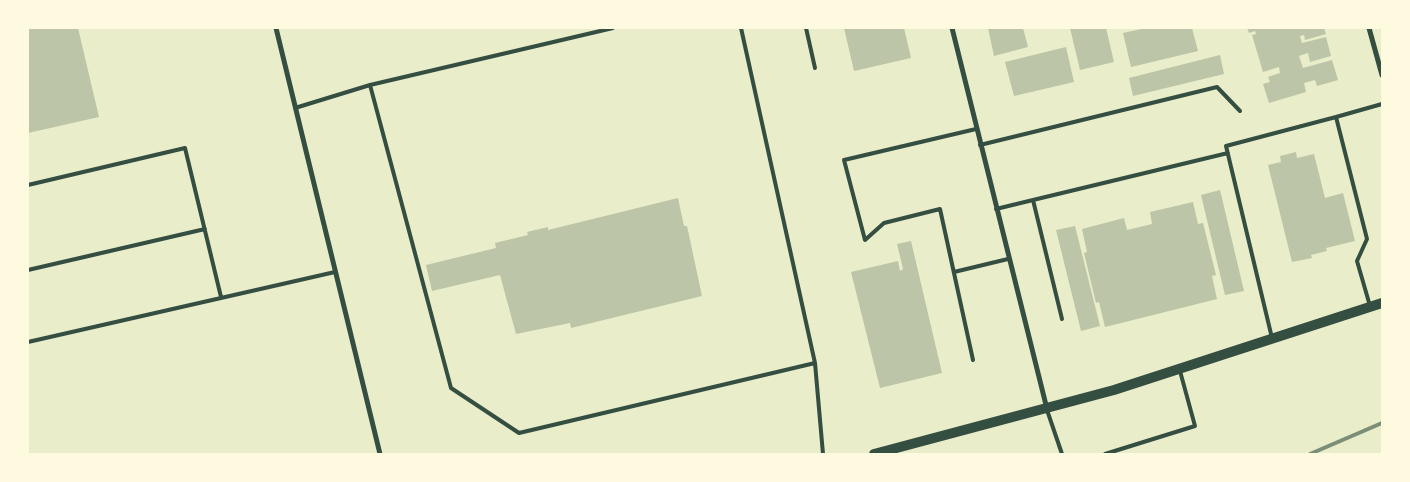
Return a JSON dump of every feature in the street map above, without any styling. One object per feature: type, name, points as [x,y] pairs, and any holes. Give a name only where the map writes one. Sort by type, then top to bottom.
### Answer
[{"type":"main road","points":[[874,454],[1047,410],[1180,371],[1382,303]]},
{"type":"street","points":[[276,28],[380,454]]},
{"type":"street","points":[[952,28],[1047,410]]},
{"type":"street","points":[[1369,28],[1382,75]]},
{"type":"lane","points":[[295,108],[370,85],[613,28]]},
{"type":"lane","points":[[741,28],[815,363],[823,454]]},
{"type":"lane","points":[[806,28],[815,68]]},
{"type":"lane","points":[[370,85],[451,388],[519,433],[815,363]]},
{"type":"lane","points":[[980,145],[1217,87],[1240,111]]},
{"type":"lane","points":[[1272,340],[1226,146],[1382,104]]},
{"type":"lane","points":[[1336,117],[1368,239],[1357,261],[1371,308]]},
{"type":"lane","points":[[973,360],[940,209],[884,223],[865,240],[844,160],[976,129]]},
{"type":"lane","points":[[28,185],[185,148],[221,297]]},
{"type":"lane","points":[[996,209],[1228,153]]},
{"type":"lane","points":[[1032,200],[1062,319]]},
{"type":"lane","points":[[28,270],[205,229]]},
{"type":"lane","points":[[954,272],[1008,259]]},
{"type":"lane","points":[[28,342],[336,272]]},
{"type":"lane","points":[[1105,454],[1195,426],[1180,371]]},
{"type":"lane","points":[[1047,410],[1062,454]]},
{"type":"building","points":[[28,28],[78,28],[99,117],[28,133]]},
{"type":"building","points":[[844,28],[904,28],[911,58],[854,71]]},
{"type":"building","points":[[988,28],[1023,28],[1028,47],[994,56]]},
{"type":"building","points":[[1070,28],[1106,28],[1114,62],[1080,70]]},
{"type":"building","points":[[1146,28],[1192,28],[1198,51],[1131,67],[1123,33]]},
{"type":"building","points":[[1247,28],[1324,28],[1326,34],[1305,40],[1304,35],[1300,36],[1302,43],[1326,37],[1331,56],[1310,62],[1308,53],[1299,56],[1303,68],[1332,60],[1338,80],[1317,86],[1315,80],[1304,83],[1306,92],[1269,103],[1263,84],[1270,82],[1268,77],[1280,73],[1279,67],[1263,72],[1252,35],[1256,34],[1255,31],[1249,33]]},
{"type":"building","points":[[1066,47],[1074,82],[1014,96],[1005,62]]},
{"type":"building","points":[[1220,55],[1224,74],[1133,96],[1129,78]]},
{"type":"building","points":[[1296,152],[1297,158],[1314,154],[1325,198],[1343,193],[1355,241],[1326,248],[1327,251],[1311,255],[1312,258],[1292,262],[1268,165],[1281,162],[1280,156]]},
{"type":"building","points":[[1220,190],[1244,291],[1225,295],[1201,195]]},
{"type":"building","points":[[678,198],[684,226],[687,226],[702,296],[571,328],[570,323],[516,334],[500,275],[432,291],[426,265],[496,248],[495,243],[528,235],[527,232],[548,227],[548,230]]},
{"type":"building","points":[[1193,202],[1198,224],[1203,223],[1216,275],[1212,276],[1217,299],[1105,327],[1099,302],[1096,303],[1084,253],[1087,252],[1082,229],[1124,218],[1127,230],[1152,224],[1150,212]]},
{"type":"building","points":[[1075,226],[1100,326],[1081,331],[1056,230]]},
{"type":"building","points":[[911,241],[942,373],[880,388],[851,272],[898,261],[900,271],[903,269],[897,244]]},
{"type":"railway","points":[[1310,454],[1382,423]]}]
